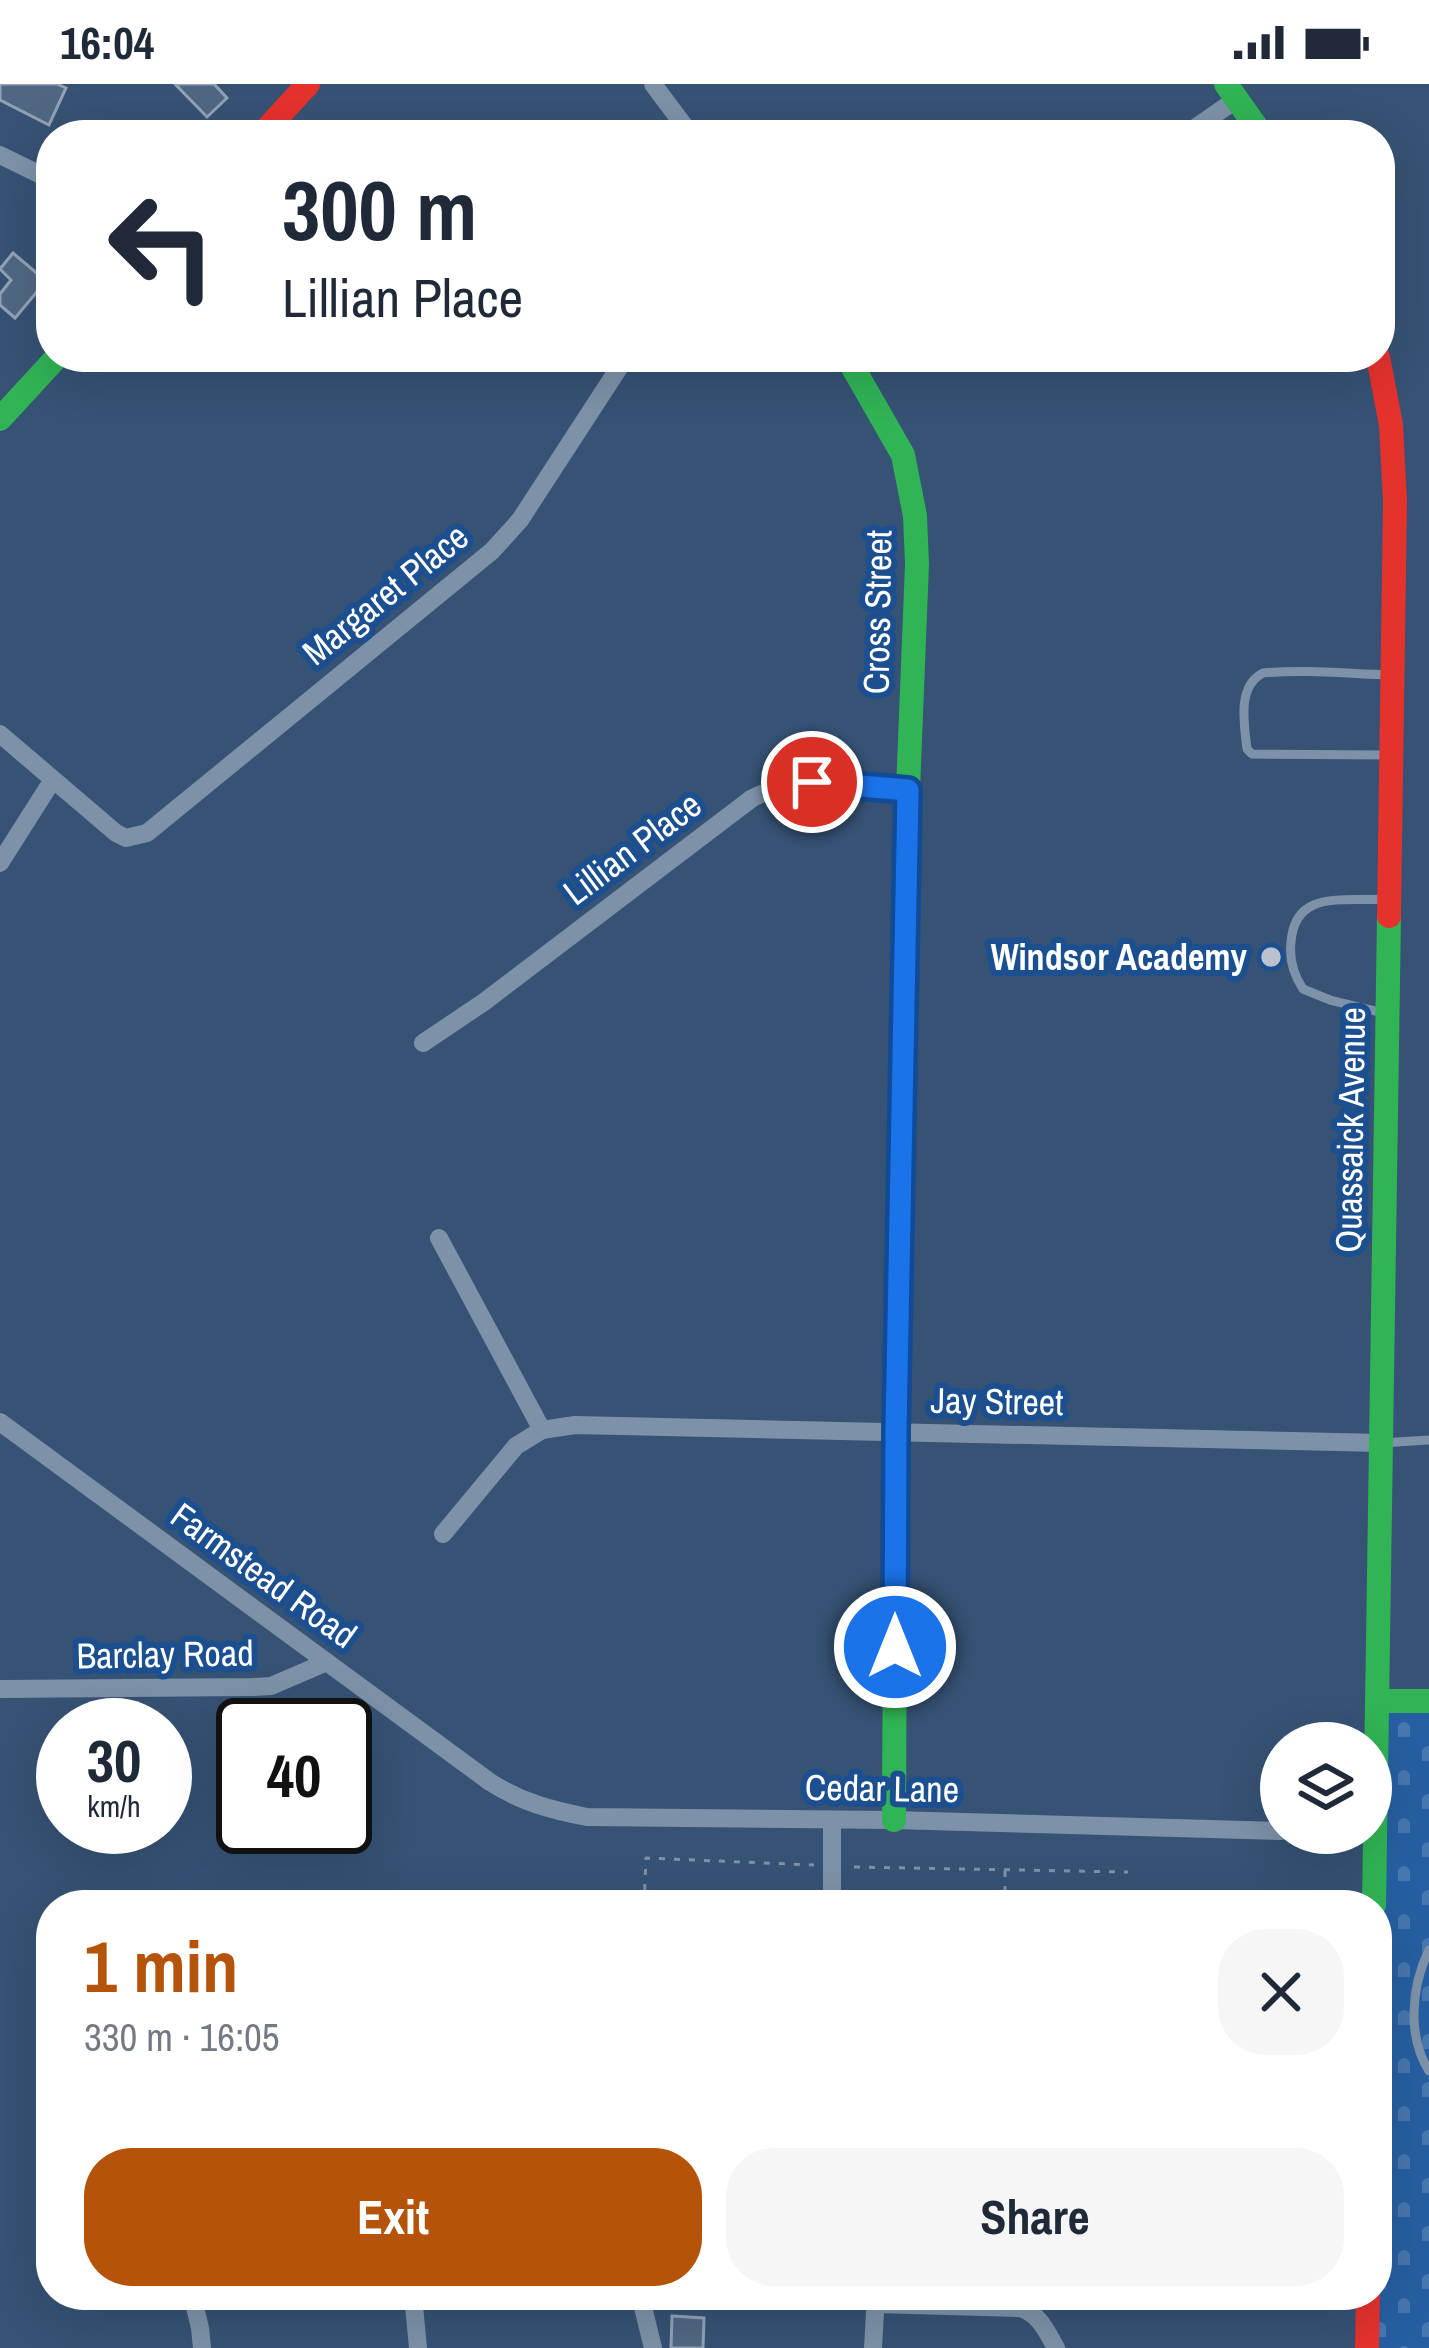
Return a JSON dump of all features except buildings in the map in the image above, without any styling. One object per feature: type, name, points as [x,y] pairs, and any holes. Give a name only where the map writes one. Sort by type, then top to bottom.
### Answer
[{"type":"street","points":[[275,120],[308,84]]},
{"type":"street","points":[[653,84],[681,120]]},
{"type":"street","points":[[1201,120],[1231,92],[1251,120]]},
{"type":"street","points":[[0,154],[36,172]]},
{"type":"street","points":[[0,419],[43,372]]},
{"type":"street","name":"Margaret Place","points":[[52,781],[126,838],[155,827],[492,551],[520,520],[616,372]]},
{"type":"street","name":"Cross Street","points":[[863,372],[903,455],[915,516],[917,564],[896,1431],[894,1820]]},
{"type":"street","name":"Quassaick Avenue","points":[[1376,1722],[1395,501],[1391,425],[1381,372]]},
{"type":"street","points":[[0,734],[52,781],[0,863]]},
{"type":"street","name":"Lillian Place","points":[[423,1043],[770,789],[812,782],[908,790]]},
{"type":"street","points":[[439,1238],[542,1430],[515,1446],[443,1534]]},
{"type":"street","name":"Farmstead Road","points":[[0,1421],[490,1782]]},
{"type":"street","name":"Jay Street","points":[[542,1430],[575,1425],[1381,1443]]},
{"type":"street","name":"Barclay Road","points":[[0,1689],[271,1686],[327,1662]]},
{"type":"street","points":[[1377,1701],[1429,1701]]},
{"type":"street","name":"Cedar Lane","points":[[490,1782],[542,1808],[587,1817],[1260,1830]]},
{"type":"street","points":[[832,1820],[832,1890]]},
{"type":"street","name":"Quassaick Avenue","points":[[1373,1854],[1373,1890]]},
{"type":"street","points":[[195,2310],[202,2348]]},
{"type":"street","points":[[414,2310],[418,2348]]},
{"type":"street","points":[[644,2310],[653,2348]]},
{"type":"street","points":[[873,2348],[875,2310]]},
{"type":"street","points":[[1029,2310],[1056,2348]]},
{"type":"street","points":[[1367,2348],[1368,2310]]},
{"type":"lane","points":[[1391,755],[1252,754],[1246,740],[1245,690],[1263,673],[1310,670],[1393,675]]},
{"type":"lane","points":[[1388,1014],[1303,989],[1291,965],[1290,950],[1293,922],[1307,907],[1325,901],[1389,899]]},
{"type":"lane","points":[[1381,1443],[1429,1440]]},
{"type":"lane","points":[[1429,1950],[1416,1990],[1414,2019],[1417,2043],[1429,2071]]},
{"type":"path","points":[[645,1890],[646,1858],[1128,1872]]},
{"type":"path","points":[[1004,1870],[1005,1890]]},
{"type":"green space","points":[[1377,1701],[1429,1701],[1429,2348],[1367,2348],[1374,2310],[1392,2310],[1392,1890],[1377,1890],[1377,1854],[1392,1854],[1392,1722],[1377,1722]]},
{"type":"traffic: fast","points":[[1226,84],[1251,120]]},
{"type":"traffic: fast","points":[[0,419],[43,372]]},
{"type":"traffic: fast","points":[[856,372],[903,455],[915,516],[902,1121]]},
{"type":"traffic: fast","points":[[1374,1890],[1389,916]]},
{"type":"traffic: fast","points":[[894,1820],[895,1597]]},
{"type":"traffic: fast","points":[[1377,1701],[1429,1701]]},
{"type":"traffic: jam","points":[[275,120],[308,84]]},
{"type":"traffic: jam","points":[[1381,372],[1391,425],[1395,501],[1389,916]]},
{"type":"traffic: jam","points":[[895,1597],[902,1121]]},
{"type":"traffic: jam","points":[[1367,2348],[1368,2310]]},
{"type":"place","name":"Windsor Academy","points":[[1271,957]]},
{"type":"route","points":[[812,782],[908,790],[895,1647]]}]
